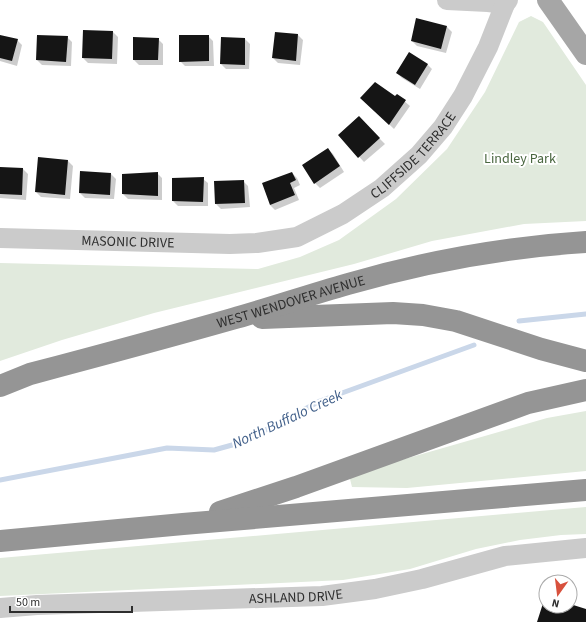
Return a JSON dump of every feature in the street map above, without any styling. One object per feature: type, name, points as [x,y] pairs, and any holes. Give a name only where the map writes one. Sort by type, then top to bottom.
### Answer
[{"type":"highway","name":"WEST WENDOVER AVENUE","points":[[0,386],[30,374],[232,319],[349,284],[412,268],[482,254],[546,244],[586,242]]},
{"type":"highway","points":[[232,319],[393,313],[423,315],[456,321],[488,330],[541,349],[586,361]]},
{"type":"highway","points":[[183,524],[296,487],[528,403],[586,390]]},
{"type":"highway","points":[[0,540],[586,490]]},
{"type":"main road","points":[[548,0],[586,54]]},
{"type":"street","points":[[446,0],[507,2]]},
{"type":"street","name":"CLIFFSIDE TERRACE","points":[[257,243],[298,237],[343,214],[382,188],[419,155],[443,127],[463,96],[488,47],[507,2]]},
{"type":"street","name":"MASONIC DRIVE","points":[[0,238],[257,243]]},
{"type":"street","name":"ASHLAND DRIVE","points":[[0,608],[37,605],[322,596],[375,589],[422,579],[505,556],[586,548]]},
{"type":"green space","name":"Lindley Park","points":[[531,16],[543,22],[586,85],[586,221],[524,224],[432,241],[354,264],[154,313],[62,340],[0,361],[0,263],[258,269],[300,257],[339,240],[396,199],[447,149],[485,92],[519,22]]},
{"type":"green space","points":[[586,411],[586,471],[407,488],[352,487],[349,475],[547,418]]},
{"type":"green space","points":[[586,507],[586,534],[561,535],[520,540],[476,549],[410,569],[343,580],[0,596],[0,558]]},
{"type":"building","points":[[416,18],[447,26],[441,49],[411,41]]},
{"type":"building","points":[[83,30],[113,31],[112,59],[82,58]]},
{"type":"building","points":[[275,32],[298,34],[296,61],[272,58]]},
{"type":"building","points":[[0,35],[18,39],[12,61],[0,58]]},
{"type":"building","points":[[37,35],[68,36],[66,62],[36,60]]},
{"type":"building","points":[[179,35],[209,35],[209,61],[179,62]]},
{"type":"building","points":[[133,37],[159,38],[158,60],[133,60]]},
{"type":"building","points":[[221,37],[245,38],[245,65],[220,64]]},
{"type":"building","points":[[409,52],[428,64],[415,85],[396,73]]},
{"type":"building","points":[[375,82],[395,96],[397,94],[406,100],[389,125],[360,98]]},
{"type":"building","points":[[359,116],[380,138],[358,158],[338,135]]},
{"type":"building","points":[[328,148],[340,166],[314,184],[302,165]]},
{"type":"building","points":[[38,157],[68,160],[65,195],[35,192]]},
{"type":"building","points":[[0,167],[23,168],[22,195],[0,194]]},
{"type":"building","points":[[80,171],[111,173],[110,195],[79,193]]},
{"type":"building","points":[[158,172],[158,196],[122,194],[122,174]]},
{"type":"building","points":[[292,172],[296,180],[290,183],[295,195],[270,205],[262,183]]},
{"type":"building","points":[[204,177],[203,202],[172,201],[172,178]]},
{"type":"building","points":[[244,180],[245,203],[215,204],[214,181]]},
{"type":"building","points":[[578,606],[586,609],[586,622],[537,622],[540,614],[578,614]]},
{"type":"waterway","name":"North Buffalo Creek","points":[[519,321],[586,314]]},
{"type":"waterway","name":"North Buffalo Creek","points":[[0,480],[167,448],[214,450],[243,442],[320,401],[474,345]]}]
